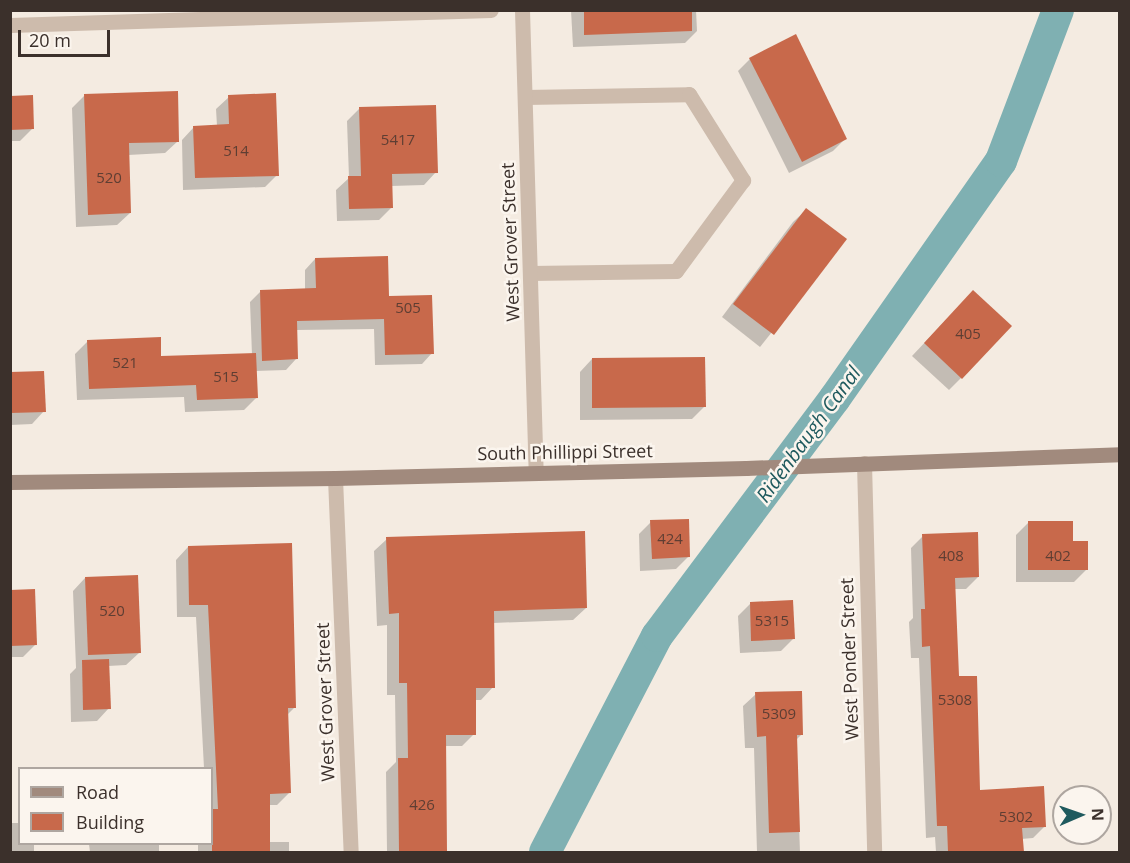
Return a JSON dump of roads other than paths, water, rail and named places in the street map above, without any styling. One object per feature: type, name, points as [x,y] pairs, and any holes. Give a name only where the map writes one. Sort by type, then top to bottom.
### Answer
[{"type":"street","points":[[10,25],[490,10]]},
{"type":"street","name":"West Grover Street","points":[[522,10],[536,472]]},
{"type":"street","points":[[525,97],[688,94],[742,180],[676,271],[530,273]]},
{"type":"street","name":"South Phillippi Street","points":[[10,482],[335,478],[746,468],[1119,454]]},
{"type":"street","name":"West Ponder Street","points":[[864,464],[874,852]]},
{"type":"street","name":"West Grover Street","points":[[335,478],[351,852]]},
{"type":"waterway","name":"Ridenbaugh Canal","points":[[545,852],[657,636],[835,398],[1001,161],[1058,10]]}]
